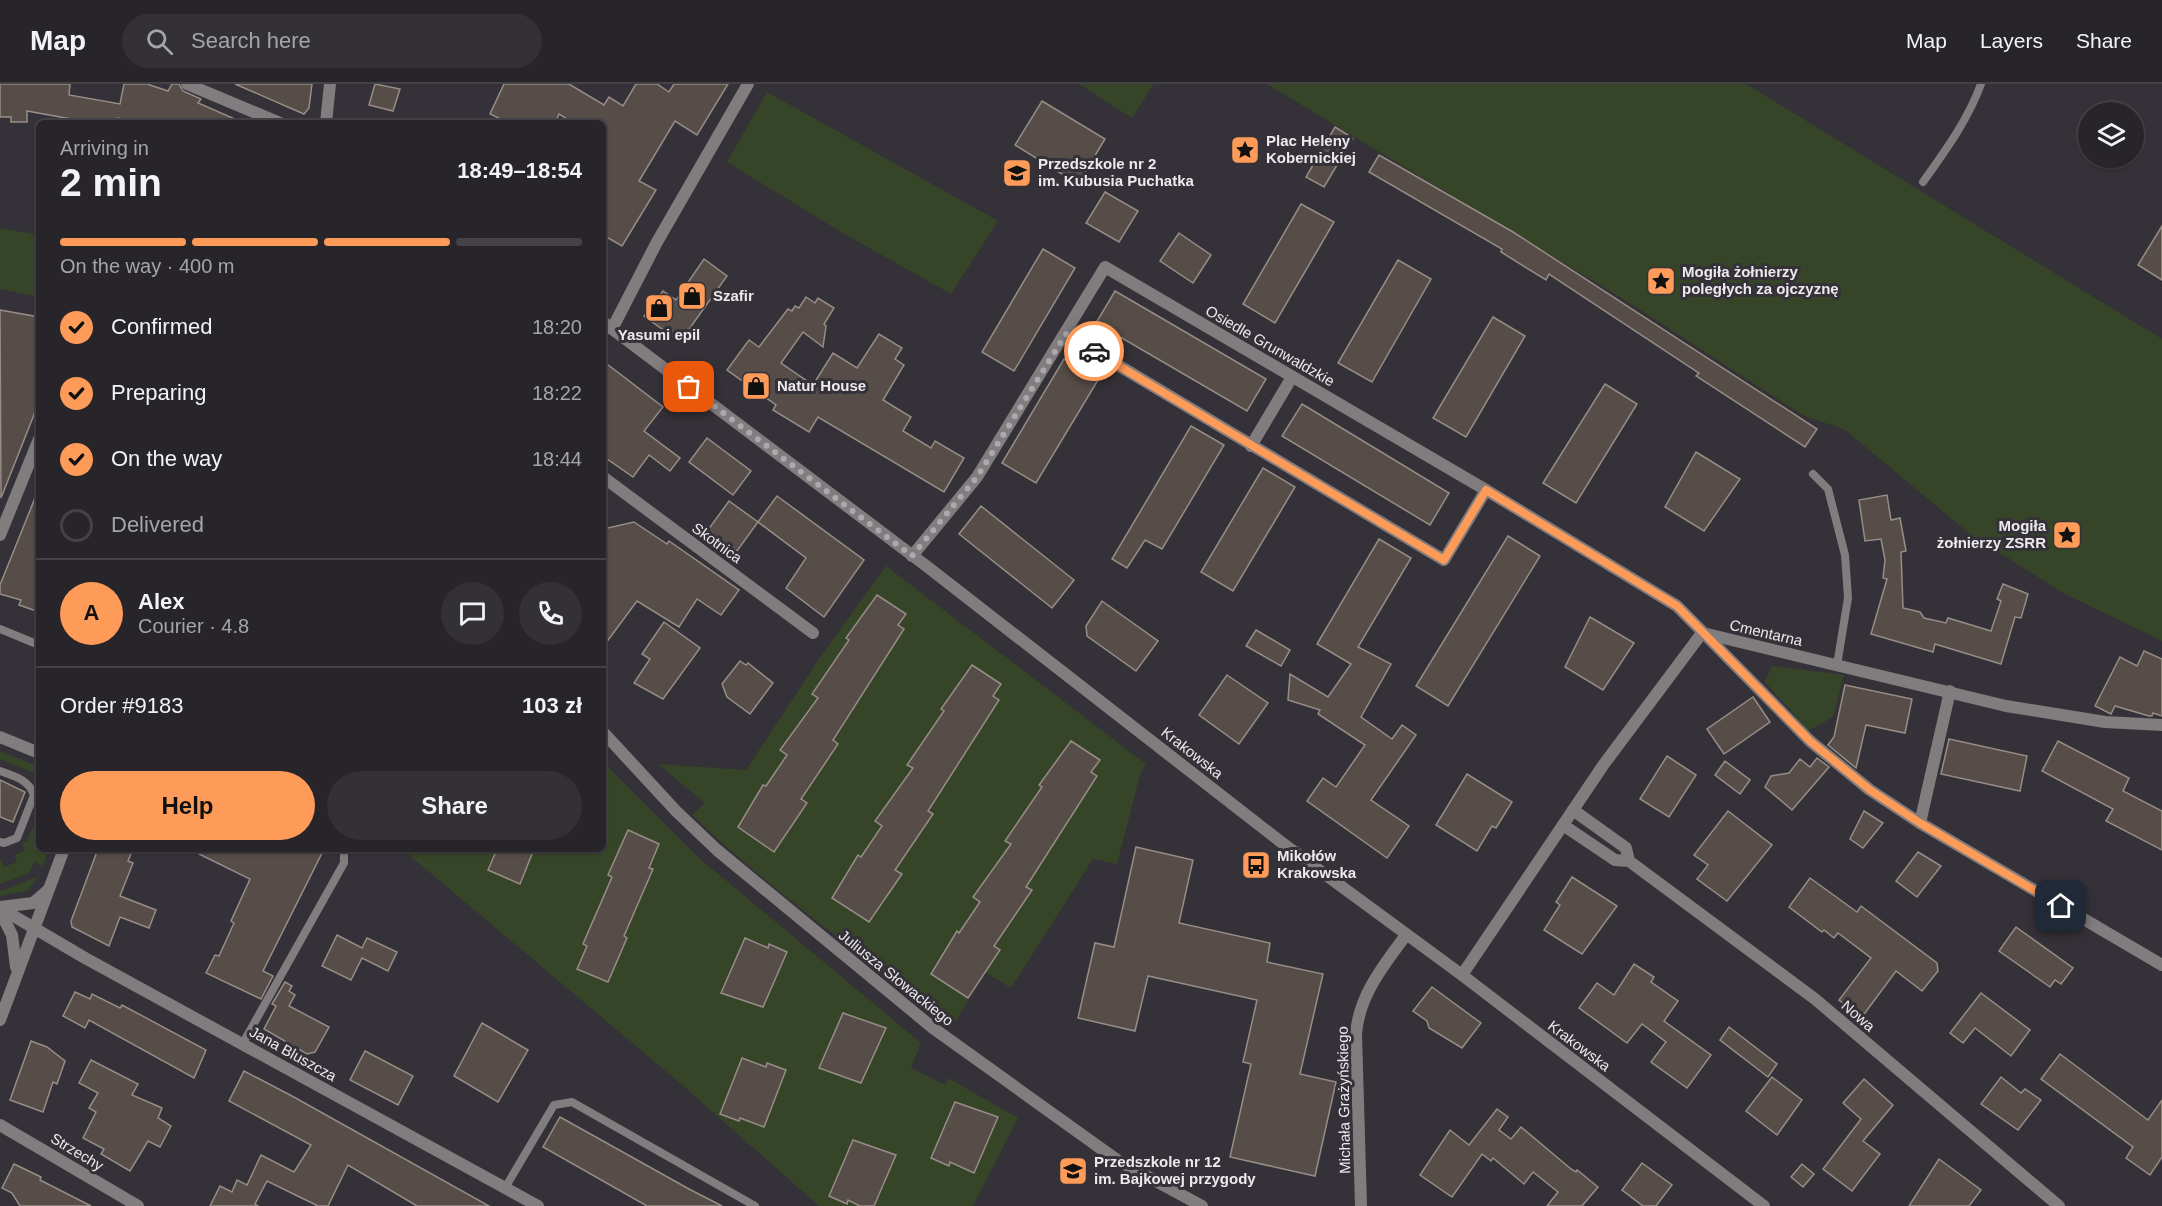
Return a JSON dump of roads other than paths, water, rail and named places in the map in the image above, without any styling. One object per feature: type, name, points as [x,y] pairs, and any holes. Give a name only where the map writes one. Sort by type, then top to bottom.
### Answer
[{"type":"street","points":[[187,84],[273,120]]},
{"type":"street","points":[[326,120],[330,84]]},
{"type":"street","points":[[608,325],[748,84]]},
{"type":"street","name":"Osiedle Grunwaldzkie","points":[[912,556],[977,477],[1105,267],[1486,490],[1677,606],[1810,741],[1870,790],[1920,823],[2162,965]]},
{"type":"street","name":"Krakowska","points":[[608,325],[912,556],[1281,842],[1462,975],[1764,1206]]},
{"type":"street","points":[[1066,334],[1444,560],[1486,490]]},
{"type":"street","points":[[1251,446],[1292,376]]},
{"type":"street","points":[[0,535],[36,446]]},
{"type":"street","name":"Skotnica","points":[[606,479],[813,633]]},
{"type":"street","points":[[1462,975],[1604,764],[1702,633]]},
{"type":"street","name":"Cmentarna","points":[[1702,633],[2006,706],[2105,722],[2162,725]]},
{"type":"street","points":[[1920,823],[1950,691]]},
{"type":"street","name":"Juliusza Słowackiego","points":[[606,735],[676,811],[717,850],[933,1028],[1117,1160],[1202,1206]]},
{"type":"street","points":[[0,737],[36,752]]},
{"type":"street","name":"Nowa","points":[[1573,810],[1626,848],[1629,861]]},
{"type":"street","name":"Nowa","points":[[1563,825],[1615,860],[1629,861],[1815,999],[2059,1206]]},
{"type":"street","points":[[0,1020],[63,852]]},
{"type":"street","points":[[17,972],[12,935],[0,909],[33,903],[51,888]]},
{"type":"street","name":"Jana Bluszcza","points":[[0,909],[538,1206]]},
{"type":"street","name":"Michała Grażyńskiego","points":[[1361,1206],[1356,1034],[1358,1014],[1364,998],[1406,935]]},
{"type":"street","name":"Strzechy","points":[[0,1125],[138,1206]]},
{"type":"lane","points":[[1923,182],[1956,136],[1982,84]]},
{"type":"lane","points":[[1813,474],[1828,489],[1845,555],[1848,598],[1837,665]]},
{"type":"lane","points":[[0,629],[36,644]]},
{"type":"lane","points":[[0,771],[19,778],[32,788],[33,795],[17,838],[4,843],[0,842]]},
{"type":"lane","points":[[243,1043],[344,863],[344,852]]},
{"type":"lane","points":[[505,1188],[554,1105],[572,1102],[755,1206]]},
{"type":"place","name":"Plac Heleny Kobernickiej","points":[[1245,150]]},
{"type":"place","name":"Przedszkole nr 2 im. Kubusia Puchatka","points":[[1017,173]]},
{"type":"place","name":"Mogiła żołnierzy poległych za ojczyznę","points":[[1661,281]]},
{"type":"place","name":"Szafir","points":[[692,296]]},
{"type":"place","name":"Yasumi epil","points":[[659,308]]},
{"type":"place","name":"Natur House","points":[[756,386]]},
{"type":"place","name":"Mogiła żołnierzy ZSRR","points":[[2067,535]]},
{"type":"place","name":"Mikołów Krakowska","points":[[1256,865]]},
{"type":"place","name":"Przedszkole nr 12 im. Bajkowej przygody","points":[[1073,1171]]}]
